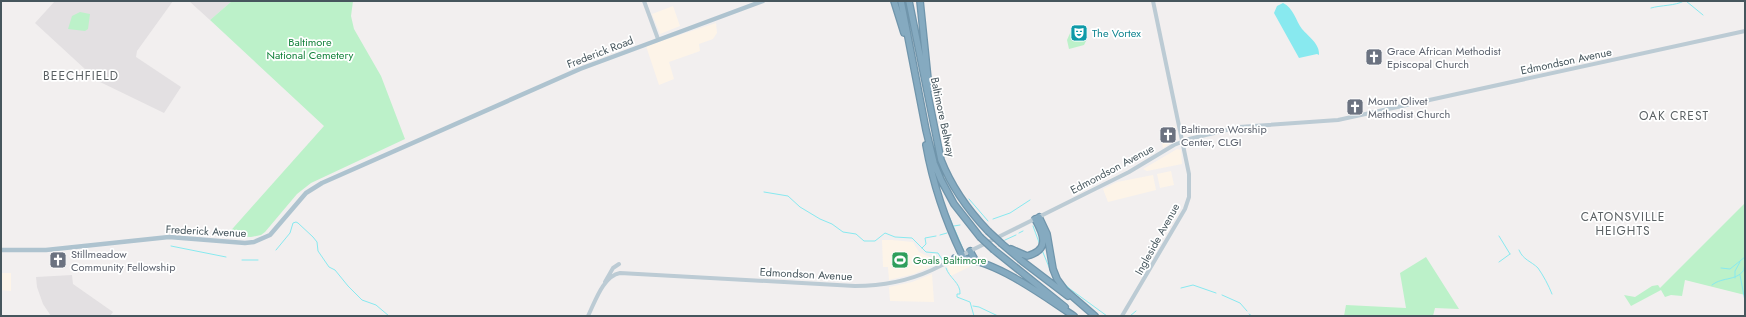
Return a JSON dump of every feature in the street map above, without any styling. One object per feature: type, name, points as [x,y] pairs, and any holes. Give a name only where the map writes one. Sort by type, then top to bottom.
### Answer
[{"type":"highway","points":[[894,1],[916,81]]},
{"type":"highway","name":"Baltimore Beltway","points":[[901,1],[930,149],[941,180],[962,216],[980,237],[994,250],[1077,316]]},
{"type":"highway","name":"Baltimore Beltway","points":[[909,1],[937,147],[947,176],[970,210],[988,232],[1022,261],[1095,316]]},
{"type":"highway","points":[[920,1],[932,119]]},
{"type":"highway","points":[[921,103],[925,140],[935,184],[948,226],[962,255]]},
{"type":"highway","points":[[1002,244],[1027,256],[1036,253],[1041,248],[1044,241],[1037,218]]},
{"type":"highway","points":[[1037,218],[1047,234],[1053,269],[1057,278],[1066,290],[1095,316]]},
{"type":"highway","points":[[970,251],[975,260]]},
{"type":"highway","points":[[955,258],[975,260],[1031,288],[1074,316]]},
{"type":"main road","points":[[644,1],[658,39]]},
{"type":"main road","name":"Frederick Road","points":[[446,128],[568,74],[658,39],[763,1]]},
{"type":"main road","name":"Ingleside Avenue","points":[[1122,316],[1170,236],[1187,203],[1189,178],[1153,1]]},
{"type":"main road","name":"Edmondson Avenue","points":[[604,284],[612,276],[623,273],[872,285],[894,283],[913,277],[962,255],[1129,172],[1182,142],[1205,134],[1239,127],[1338,120],[1745,31]]},
{"type":"main road","name":"Frederick Avenue","points":[[1,250],[46,250],[169,237],[246,243],[259,241],[270,234],[302,197],[317,185],[446,128]]},
{"type":"main road","points":[[589,316],[609,273],[619,264]]},
{"type":"shaded area","points":[[55,1],[173,1],[137,51],[136,57],[181,87],[164,113],[98,81],[35,23]]},
{"type":"shaded area","points":[[189,1],[232,1],[210,20]]},
{"type":"shaded area","points":[[673,6],[680,26],[660,34],[652,14]]},
{"type":"shaded area","points":[[716,23],[717,33],[713,39],[699,44],[700,51],[669,62],[674,79],[659,85],[646,46]]},
{"type":"shaded area","points":[[1175,126],[1177,139],[1163,148],[1160,130]]},
{"type":"shaded area","points":[[1177,149],[1181,150],[1182,164],[1147,171],[1143,169]]},
{"type":"shaded area","points":[[1171,171],[1174,185],[1160,188],[1157,174]]},
{"type":"shaded area","points":[[1153,175],[1156,190],[1108,202],[1103,189],[1117,182]]},
{"type":"shaded area","points":[[882,240],[913,242],[919,252],[940,262],[914,274],[889,280],[888,267],[883,267]]},
{"type":"shaded area","points":[[959,261],[971,266],[951,276],[947,266]]},
{"type":"shaded area","points":[[1,273],[11,273],[11,291],[1,290]]},
{"type":"shaded area","points":[[932,274],[934,302],[890,301],[889,287],[912,282]]},
{"type":"shaded area","points":[[72,275],[73,284],[113,312],[110,316],[51,316],[43,304],[37,287],[36,277]]},
{"type":"green space","name":"Baltimore National Cemetery","points":[[232,1],[353,1],[351,16],[354,29],[381,76],[405,139],[311,183],[297,194],[265,232],[261,235],[251,237],[226,236],[324,126],[210,20]]},
{"type":"green space","points":[[80,12],[90,14],[88,29],[85,31],[68,29],[72,16]]},
{"type":"green space","points":[[1071,31],[1076,35],[1084,35],[1086,41],[1084,45],[1069,49],[1067,40]]},
{"type":"green space","points":[[1745,203],[1745,295],[1685,280],[1682,296],[1671,295],[1665,297],[1661,290],[1631,306],[1624,295],[1635,297],[1652,286],[1658,285],[1660,288]]},
{"type":"green space","points":[[1426,257],[1459,309],[1435,308],[1433,316],[1344,316],[1346,305],[1406,308],[1400,273]]},
{"type":"water","points":[[1283,3],[1294,14],[1302,29],[1316,44],[1319,55],[1317,54],[1299,58],[1274,13],[1277,6]]},
{"type":"waterway","points":[[1651,8],[1676,4],[1684,1]]},
{"type":"waterway","points":[[1686,1],[1703,15]]},
{"type":"waterway","points":[[764,192],[788,196],[800,207],[820,219],[832,224],[843,232],[856,234],[864,241],[875,241],[885,233],[895,237],[912,238],[926,252],[938,253],[943,261]]},
{"type":"waterway","points":[[969,199],[988,221]]},
{"type":"waterway","points":[[993,219],[1010,213],[1030,200]]},
{"type":"waterway","points":[[946,209],[963,249]]},
{"type":"waterway","points":[[276,250],[290,233],[293,223],[298,223],[317,242],[318,251],[329,267],[335,270],[362,300],[376,305],[389,316]]},
{"type":"waterway","points":[[954,226],[960,225]]},
{"type":"waterway","points":[[1033,226],[1040,245]]},
{"type":"waterway","points":[[1019,233],[1023,231]]},
{"type":"waterway","points":[[940,235],[947,233]]},
{"type":"waterway","points":[[1005,240],[1016,235]]},
{"type":"waterway","points":[[922,248],[926,244],[925,238],[936,236]]},
{"type":"waterway","points":[[1499,236],[1510,254]]},
{"type":"waterway","points":[[171,246],[226,257]]},
{"type":"waterway","points":[[1042,250],[1051,272]]},
{"type":"waterway","points":[[1519,250],[1525,258],[1538,268],[1552,294]]},
{"type":"waterway","points":[[1499,262],[1510,254]]},
{"type":"waterway","points":[[1721,268],[1730,269],[1745,257]]},
{"type":"waterway","points":[[977,258],[983,261]]},
{"type":"waterway","points":[[242,260],[258,260]]},
{"type":"waterway","points":[[1735,278],[1735,271],[1740,262]]},
{"type":"waterway","points":[[1744,269],[1745,262]]},
{"type":"waterway","points":[[946,268],[959,287],[960,294],[957,294],[957,297],[970,302],[974,316]]},
{"type":"waterway","points":[[1712,285],[1716,282],[1738,275],[1745,268]]},
{"type":"waterway","points":[[1740,275],[1745,301]]},
{"type":"waterway","points":[[1060,280],[1107,316]]},
{"type":"waterway","points":[[1181,288],[1193,285],[1216,293]]},
{"type":"waterway","points":[[1222,295],[1240,303],[1247,311]]},
{"type":"waterway","points":[[973,306],[979,307],[998,316]]},
{"type":"waterway","points":[[1130,316],[1136,311]]},
{"type":"place","name":"The Vortex","points":[[1079,33]]},
{"type":"place","name":"Grace African Methodist Episcopal Church","points":[[1374,57]]},
{"type":"place","name":"Mount Olivet Methodist Church","points":[[1355,107]]},
{"type":"place","name":"Baltimore Worship Center, CLGI","points":[[1168,135]]},
{"type":"place","name":"Stillmeadow Community Fellowship","points":[[58,260]]},
{"type":"place","name":"Goals Baltimore","points":[[900,260]]},
{"type":"district","name":"BEECHFIELD","points":[[81,76]]},
{"type":"district","name":"OAK CREST","points":[[1674,116]]},
{"type":"district","name":"CATONSVILLE HEIGHTS","points":[[1623,224]]}]
